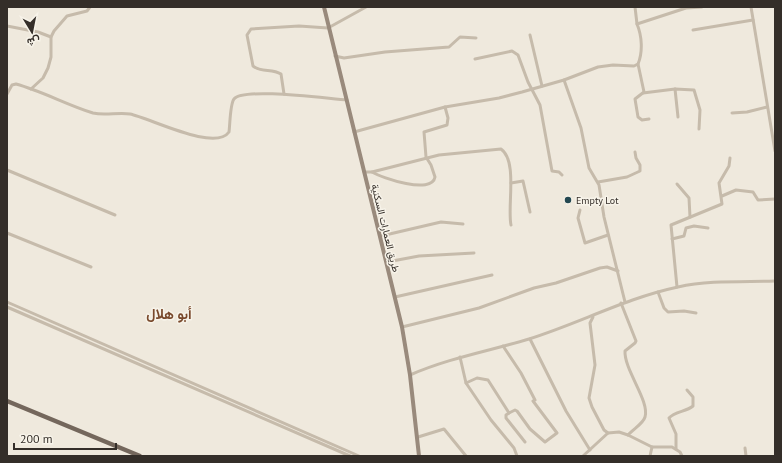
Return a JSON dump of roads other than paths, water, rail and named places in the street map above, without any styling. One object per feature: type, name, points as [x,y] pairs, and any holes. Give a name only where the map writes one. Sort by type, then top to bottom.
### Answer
[{"type":"main road","name":"طريق العمارات السكنية","points":[[324,7],[402,327],[410,375],[420,456]]},
{"type":"main road","points":[[7,401],[140,456]]},
{"type":"street","points":[[31,89],[43,78],[48,68],[51,57],[51,37],[67,16],[87,11],[90,7]]},
{"type":"street","points":[[284,94],[281,74],[277,71],[263,71],[253,66],[247,35],[249,31],[251,29],[299,26],[328,28],[366,7]]},
{"type":"street","points":[[635,7],[637,24],[640,31],[641,51],[638,64],[643,93]]},
{"type":"street","points":[[637,24],[686,8],[702,7]]},
{"type":"street","points":[[751,7],[775,151]]},
{"type":"street","points":[[694,30],[753,20]]},
{"type":"street","points":[[7,26],[38,32],[51,37]]},
{"type":"street","points":[[530,35],[542,86]]},
{"type":"street","points":[[335,56],[344,58],[385,52],[449,47],[460,37],[476,38]]},
{"type":"street","points":[[475,58],[515,51],[518,54],[531,89],[540,105],[551,171],[560,172],[562,175]]},
{"type":"street","points":[[354,132],[445,107],[500,98],[564,80],[598,67],[613,65],[634,66],[638,64]]},
{"type":"street","points":[[564,80],[581,128],[588,168],[598,182],[608,235],[625,302]]},
{"type":"street","points":[[7,94],[12,85],[16,84],[95,113],[129,114],[195,136],[216,139],[224,137],[229,132],[232,102],[237,97],[250,94],[284,94],[347,100]]},
{"type":"street","points":[[675,90],[678,117]]},
{"type":"street","points":[[649,119],[642,120],[638,117],[635,99],[643,93],[675,90],[694,91],[700,112],[699,129]]},
{"type":"street","points":[[372,172],[417,186],[427,185],[433,181],[435,177],[431,165],[426,157],[424,132],[447,126],[448,118],[445,107]]},
{"type":"street","points":[[732,112],[747,112],[767,107]]},
{"type":"street","points":[[364,172],[372,172],[426,157],[501,149],[506,156],[512,183],[512,193],[510,198],[511,210],[509,215],[511,225]]},
{"type":"street","points":[[598,182],[627,177],[640,171],[640,165],[636,158],[635,152]]},
{"type":"street","points":[[677,287],[671,225],[722,204],[723,202],[719,183],[729,168],[730,158]]},
{"type":"street","points":[[7,170],[115,215]]},
{"type":"street","points":[[512,183],[524,182],[530,212]]},
{"type":"street","points":[[677,184],[689,198],[690,217]]},
{"type":"street","points":[[722,196],[739,190],[753,192],[758,200],[775,199]]},
{"type":"street","points":[[580,210],[578,218],[585,243],[608,235]]},
{"type":"street","points":[[381,236],[441,222],[463,224]]},
{"type":"street","points":[[672,239],[684,236],[686,228],[694,226],[708,228]]},
{"type":"street","points":[[7,233],[91,267]]},
{"type":"street","points":[[387,262],[419,256],[474,253]]},
{"type":"street","points":[[402,327],[479,308],[534,288],[556,283],[600,268],[607,267],[618,271]]},
{"type":"street","points":[[395,297],[492,275]]},
{"type":"street","points":[[410,375],[433,365],[530,339],[593,317],[621,303],[677,287],[702,284],[775,281]]},
{"type":"street","points":[[658,292],[664,308],[668,312],[684,311],[696,313]]},
{"type":"street","points":[[7,302],[359,456]]},
{"type":"street","points":[[621,303],[636,341],[625,351],[626,363],[643,401],[645,413],[642,421],[628,435]]},
{"type":"street","points":[[7,307],[350,456]]},
{"type":"street","points":[[593,317],[590,323],[595,365],[589,398],[600,423],[608,433]]},
{"type":"street","points":[[530,339],[566,411],[590,450]]},
{"type":"street","points":[[503,346],[524,378],[535,400],[533,401],[557,433],[545,442],[530,429],[517,411],[514,410],[509,413],[506,418],[525,442]]},
{"type":"street","points":[[460,357],[466,383],[491,420],[514,448],[517,456]]},
{"type":"street","points":[[466,383],[477,378],[488,380],[509,413]]},
{"type":"street","points":[[676,449],[677,439],[669,418],[673,414],[693,406],[694,397],[687,390]]},
{"type":"street","points":[[418,437],[444,429],[466,456]]},
{"type":"street","points":[[583,456],[608,433],[619,432],[652,447],[672,447],[682,456]]},
{"type":"street","points":[[650,456],[652,447]]},
{"type":"street","points":[[745,448],[746,456]]},
{"type":"place","name":"Empty Lot","points":[[568,200]]},
{"type":"district","name":"أبو هلال","points":[[169,314]]}]
